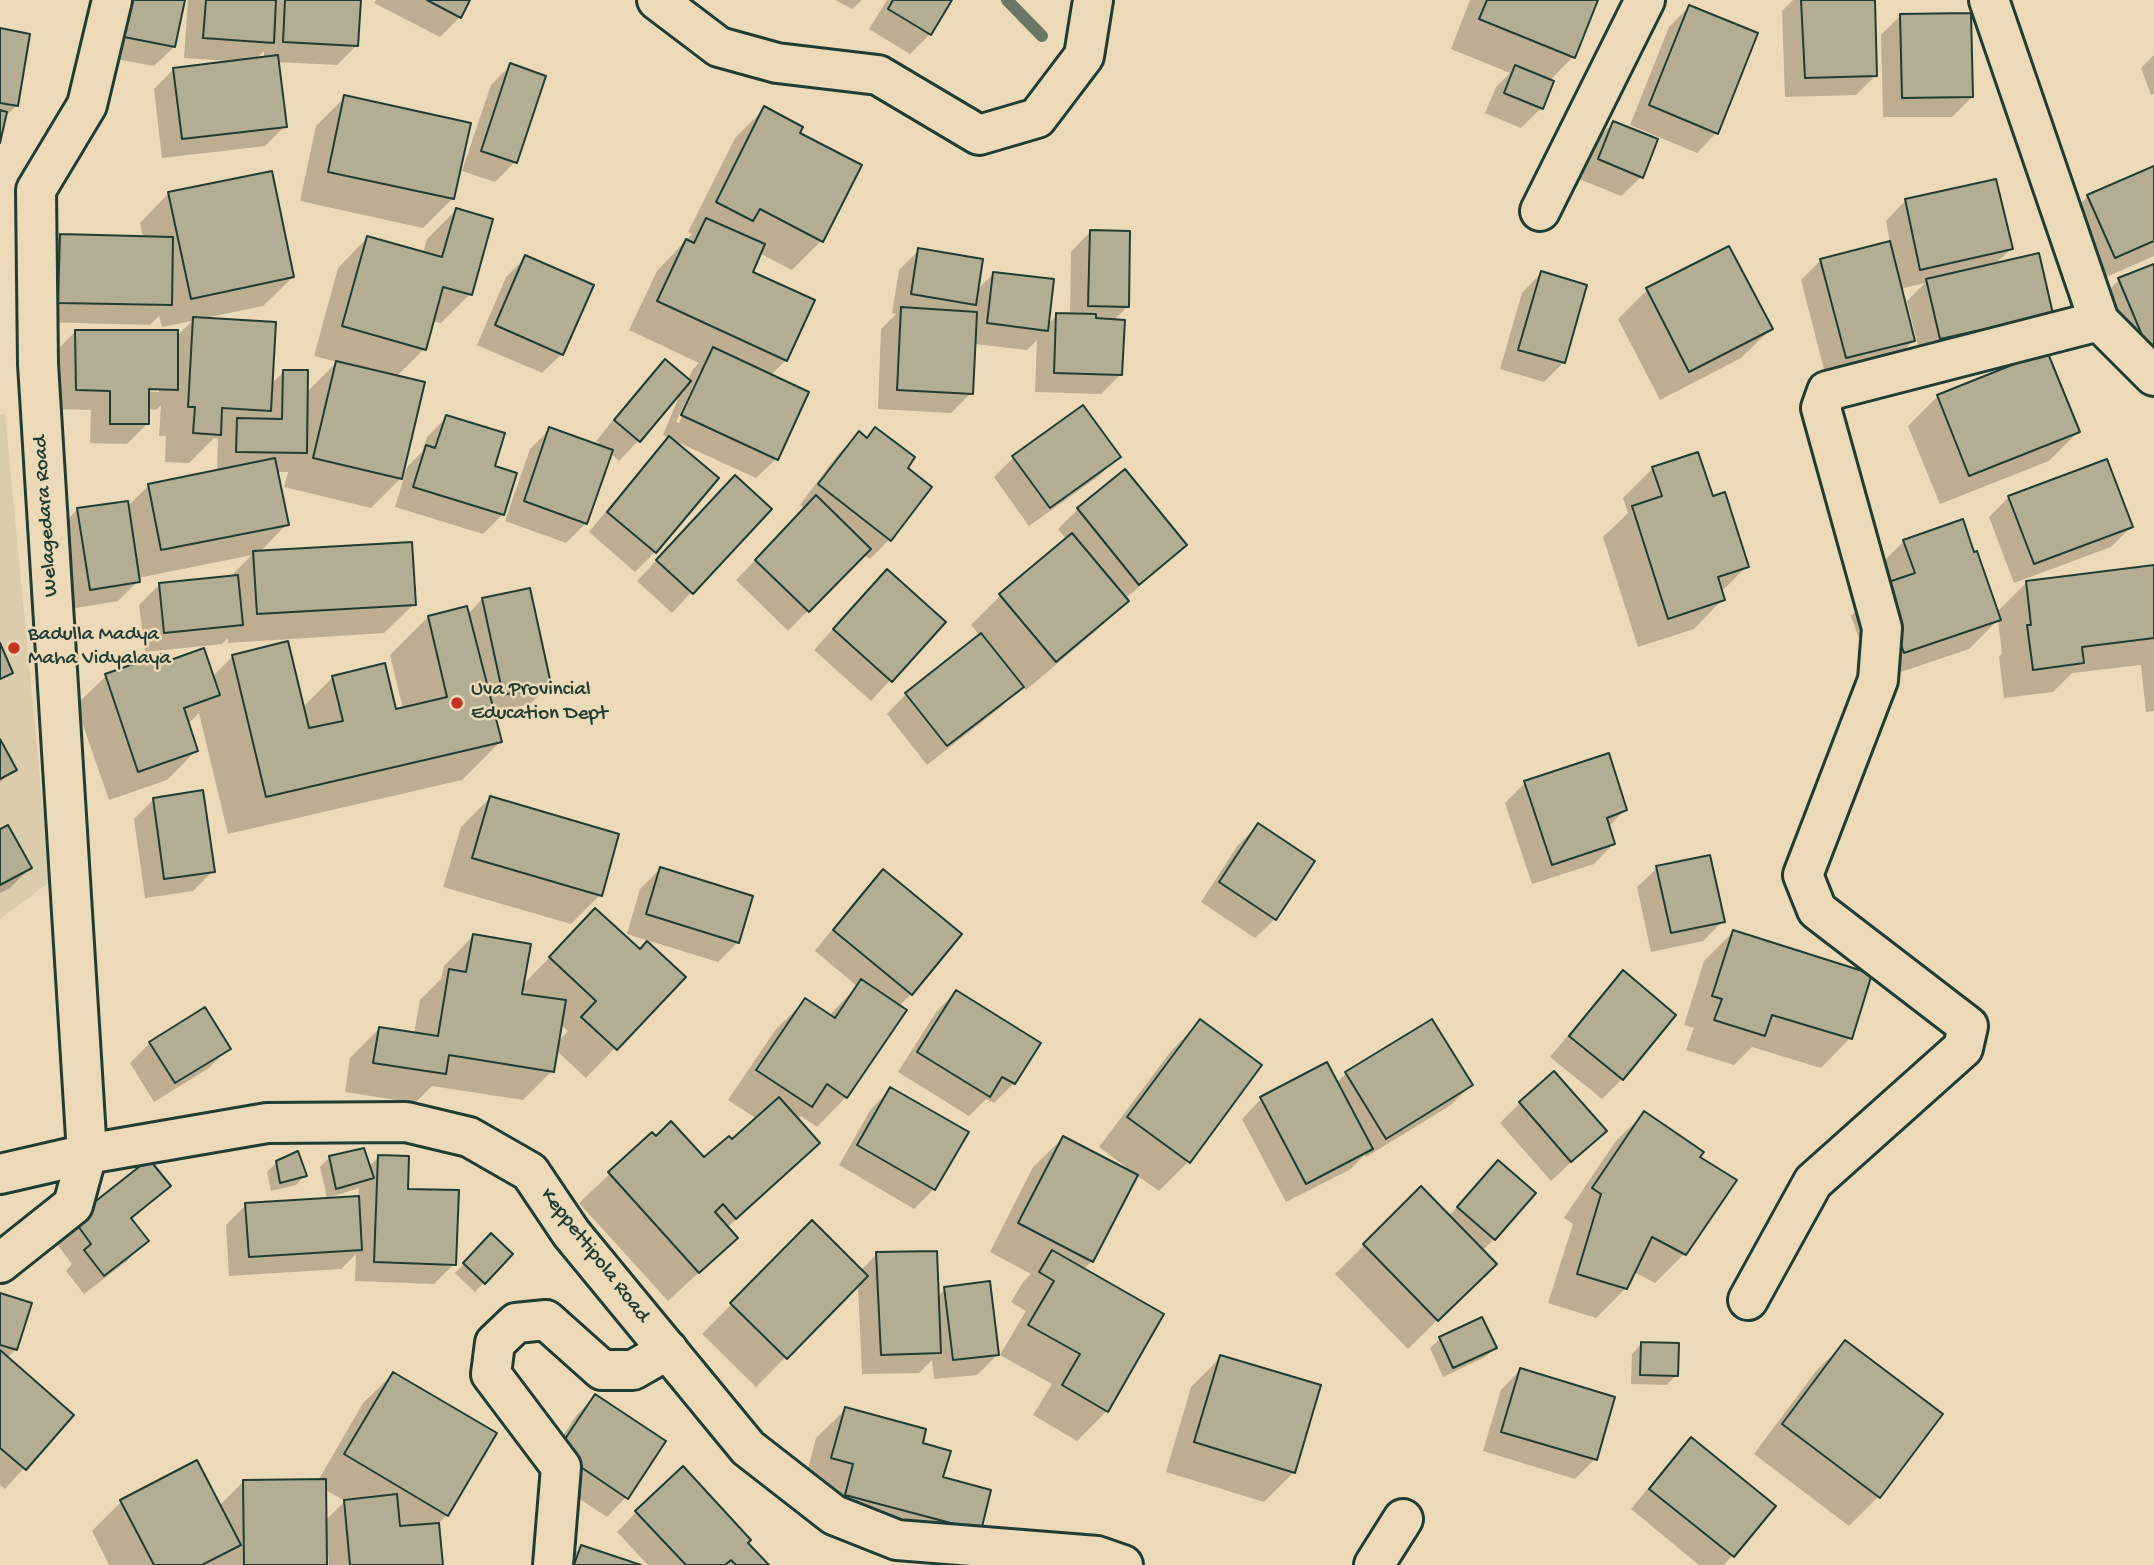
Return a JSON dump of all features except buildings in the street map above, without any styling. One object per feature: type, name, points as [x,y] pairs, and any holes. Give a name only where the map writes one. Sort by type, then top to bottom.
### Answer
[{"type":"street","name":"Welagedara Road","points":[[0,1263],[73,1205],[87,1154],[38,364],[36,190],[87,105],[112,0]]},
{"type":"street","points":[[657,0],[719,47],[776,63],[878,75],[979,135],[1037,118],[1084,55],[1093,0]]},
{"type":"street","points":[[1540,211],[1645,0]]},
{"type":"street","points":[[1989,0],[2099,321],[2154,376]]},
{"type":"street","points":[[1748,1300],[1813,1182],[1963,1048],[1968,1026],[1817,910],[1803,875],[1878,680],[1882,628],[1821,408],[1827,391],[2099,321]]},
{"type":"street","name":"Keppettipola Road","points":[[0,1174],[87,1154],[267,1123],[406,1122],[469,1137],[530,1172],[571,1233],[748,1447],[834,1515],[897,1540],[1097,1556],[1123,1565]]},
{"type":"street","points":[[553,1565],[561,1467],[491,1374],[495,1343],[516,1323],[546,1320],[602,1370],[633,1370],[668,1350]]},
{"type":"street","points":[[1374,1565],[1403,1518]]},
{"type":"shaded area","name":"Badulla Madya Maha Vidyalaya","points":[[5,414],[50,882],[0,919],[0,415]]},
{"type":"waterway","points":[[1007,0],[1042,36]]},
{"type":"place","name":"Badulla Madya Maha Vidyalaya","points":[[14,648]]},
{"type":"place","name":"Uva Provincial Education Dept","points":[[457,703]]}]
